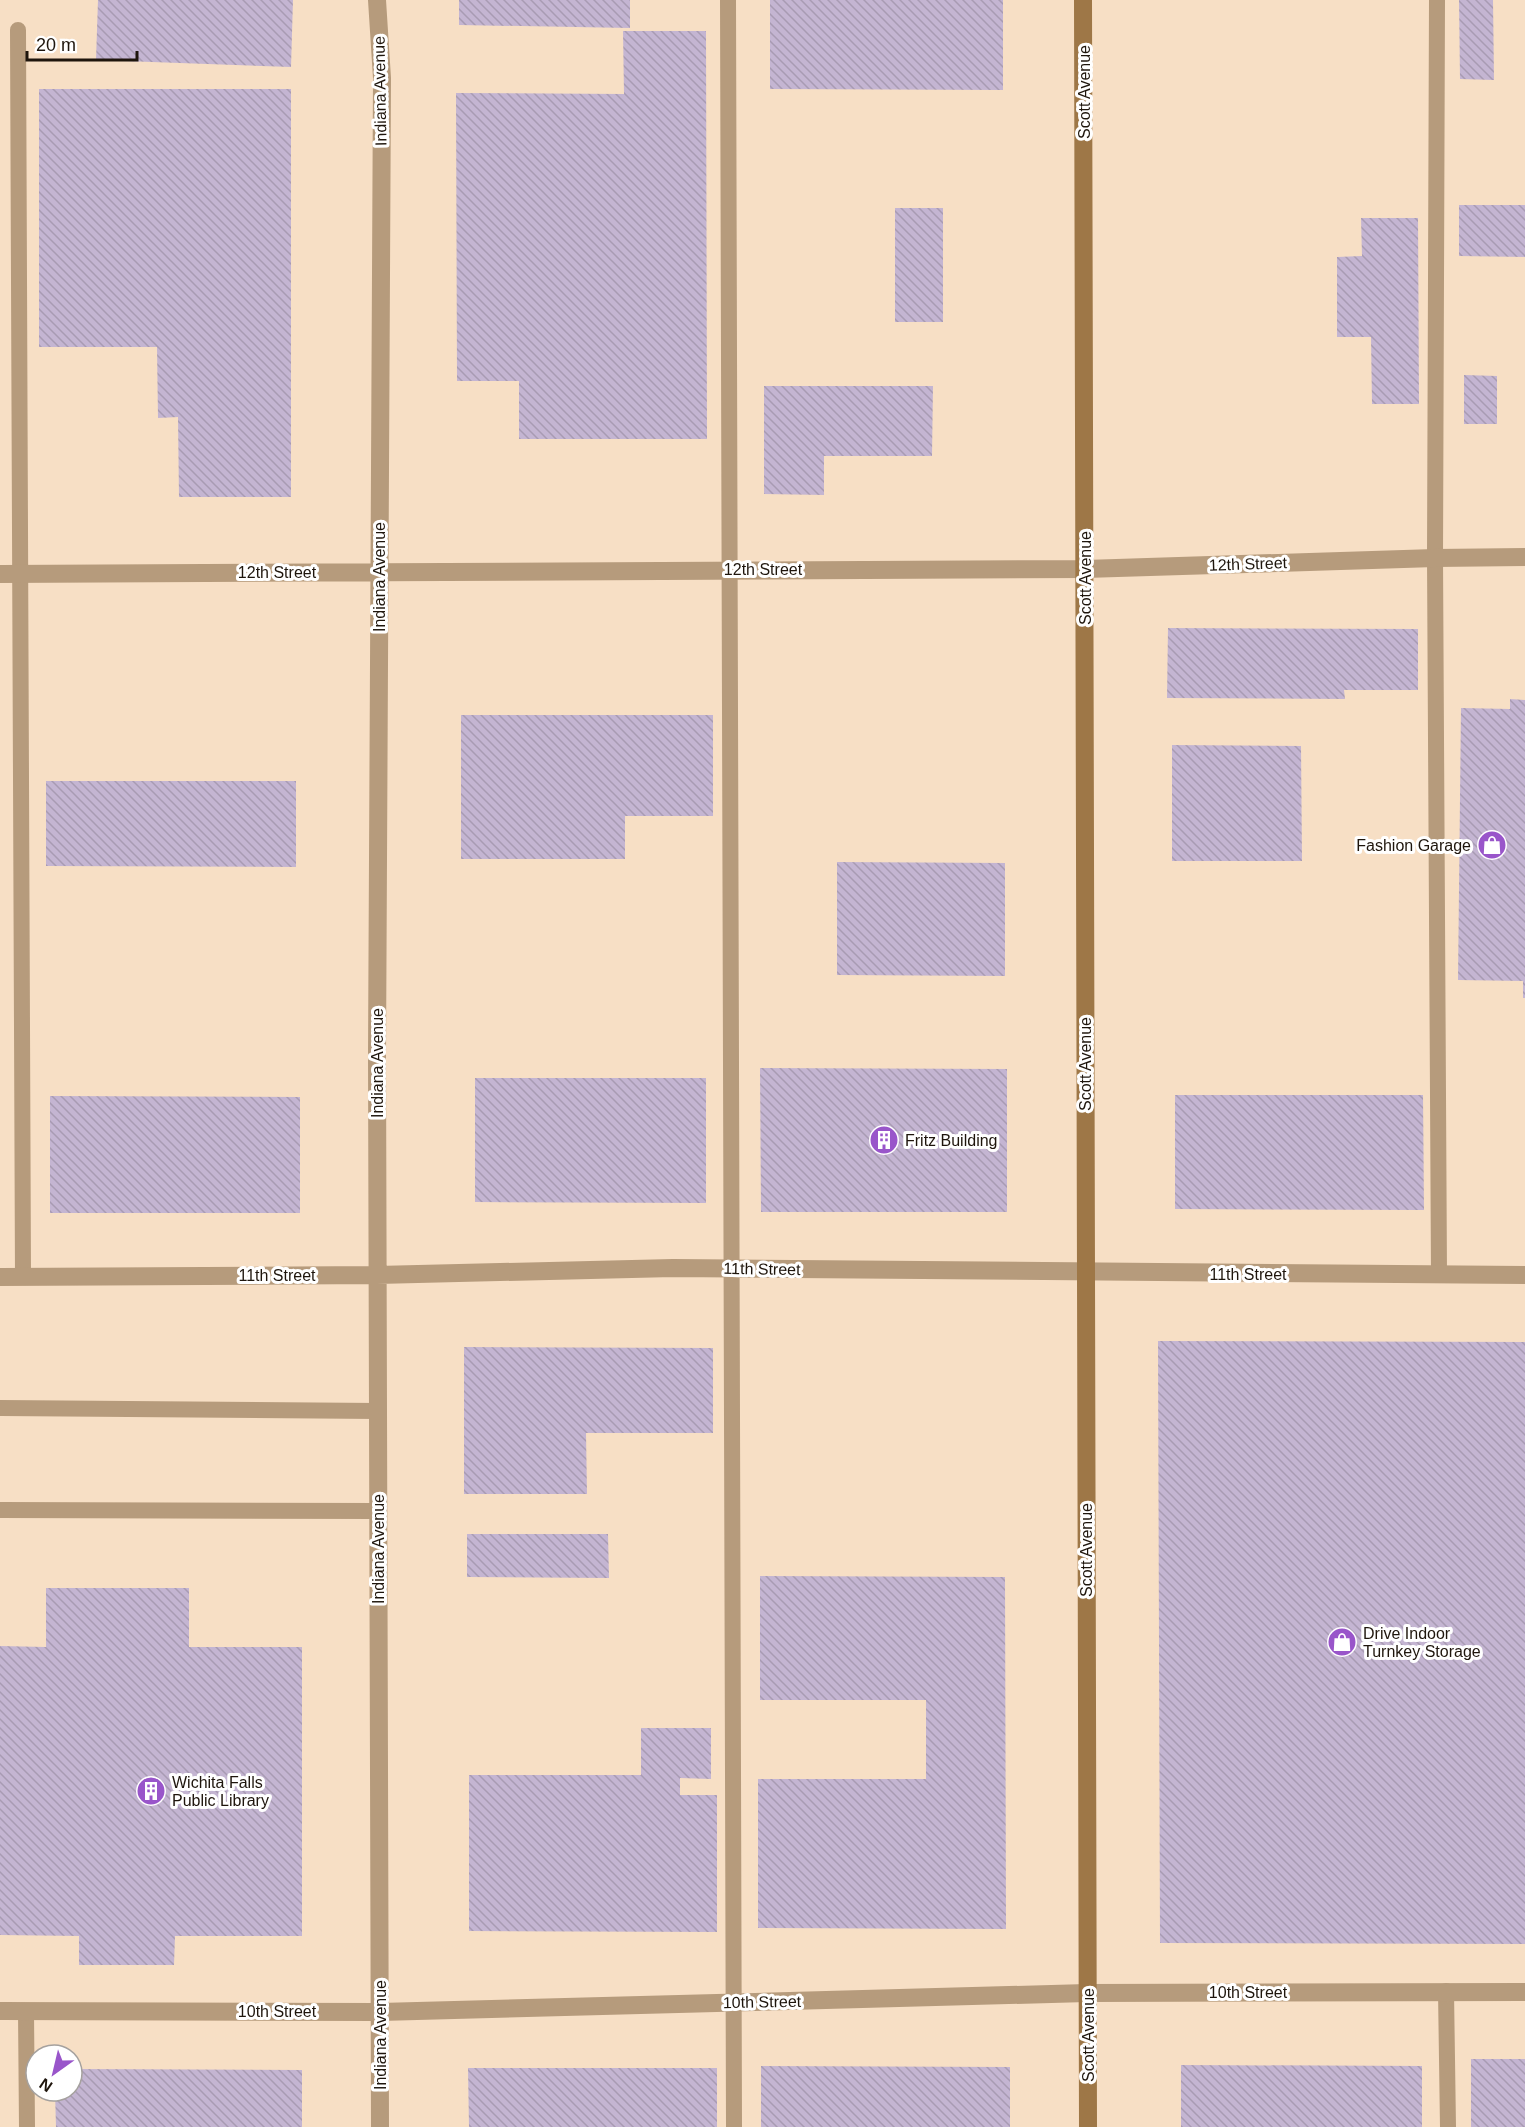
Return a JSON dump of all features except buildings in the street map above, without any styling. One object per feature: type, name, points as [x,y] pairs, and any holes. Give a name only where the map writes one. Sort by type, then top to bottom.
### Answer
[{"type":"main road","name":"Scott Avenue","points":[[1083,0],[1088,2127]]},
{"type":"street","name":"Indiana Avenue","points":[[377,0],[382,78],[378,1275],[380,2127]]},
{"type":"street","name":"12th Street","points":[[0,574],[1084,569],[1525,557]]},
{"type":"street","name":"11th Street","points":[[0,1277],[378,1275],[673,1268],[1525,1275]]},
{"type":"street","name":"10th Street","points":[[0,2011],[380,2012],[1087,1993],[1525,1992]]},
{"type":"lane","points":[[728,0],[734,2127]]},
{"type":"lane","points":[[1437,0],[1435,558],[1439,1275]]},
{"type":"lane","points":[[18,30],[23,1277]]},
{"type":"lane","points":[[0,1408],[378,1411]]},
{"type":"lane","points":[[0,1510],[378,1511]]},
{"type":"lane","points":[[1446,1991],[1448,2127]]},
{"type":"lane","points":[[26,2011],[27,2127]]},
{"type":"place","name":"Fashion Garage","points":[[1492,845]]},
{"type":"place","name":"Fritz Building","points":[[884,1140]]},
{"type":"place","name":"Drive Indoor Turnkey Storage","points":[[1342,1642]]},
{"type":"place","name":"Wichita Falls Public Library","points":[[151,1791]]}]
